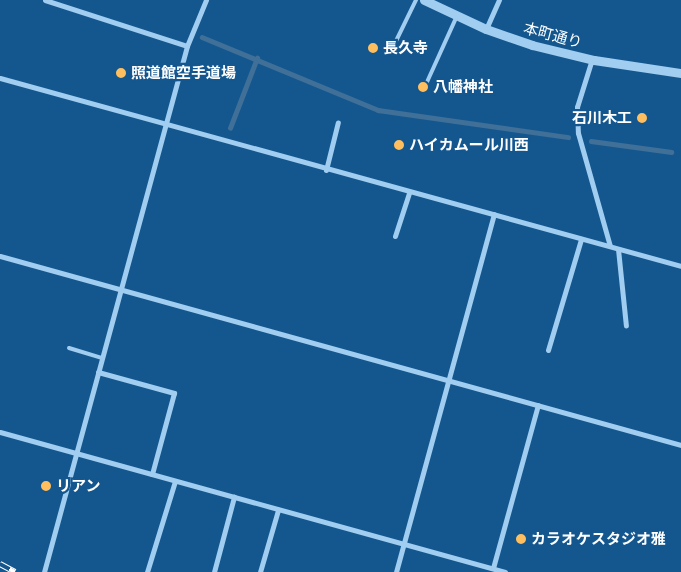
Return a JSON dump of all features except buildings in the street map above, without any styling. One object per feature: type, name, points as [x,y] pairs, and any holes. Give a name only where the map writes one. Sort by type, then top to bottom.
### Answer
[{"type":"street","points":[[45,0],[187,46]]},
{"type":"street","points":[[44,572],[187,46],[206,0]]},
{"type":"street","name":"本町通り","points":[[424,0],[486,29],[532,45],[592,59],[681,73]]},
{"type":"street","points":[[486,29],[499,0]]},
{"type":"street","points":[[592,59],[578,107],[578,133],[610,246]]},
{"type":"street","points":[[0,78],[409,193],[494,214],[681,266]]},
{"type":"street","points":[[326,170],[338,122]]},
{"type":"street","points":[[395,236],[409,193]]},
{"type":"street","points":[[396,572],[494,214]]},
{"type":"street","points":[[548,350],[581,239]]},
{"type":"street","points":[[618,249],[626,326]]},
{"type":"street","points":[[0,256],[122,288],[681,445]]},
{"type":"street","points":[[98,372],[174,393],[152,474]]},
{"type":"street","points":[[493,568],[538,405]]},
{"type":"street","points":[[0,432],[505,572]]},
{"type":"street","points":[[147,572],[175,481]]},
{"type":"street","points":[[214,572],[234,497]]},
{"type":"street","points":[[260,572],[278,510]]},
{"type":"lane","points":[[396,41],[416,0]]},
{"type":"lane","points":[[426,82],[458,16]]},
{"type":"lane","points":[[69,348],[102,358]]},
{"type":"waterway","points":[[202,37],[378,110],[568,137]]},
{"type":"waterway","points":[[230,128],[257,58]]},
{"type":"waterway","points":[[591,141],[671,152]]},
{"type":"railway","points":[[0,564],[15,572]]},
{"type":"place","name":"長久寺","points":[[373,48]]},
{"type":"place","name":"照道館空手道場","points":[[121,73]]},
{"type":"place","name":"八幡神社","points":[[423,87]]},
{"type":"place","name":"石川木工","points":[[642,118]]},
{"type":"place","name":"ハイカムール川西","points":[[399,145]]},
{"type":"place","name":"リアン","points":[[46,486]]},
{"type":"place","name":"カラオケスタジオ雅","points":[[521,539]]}]
